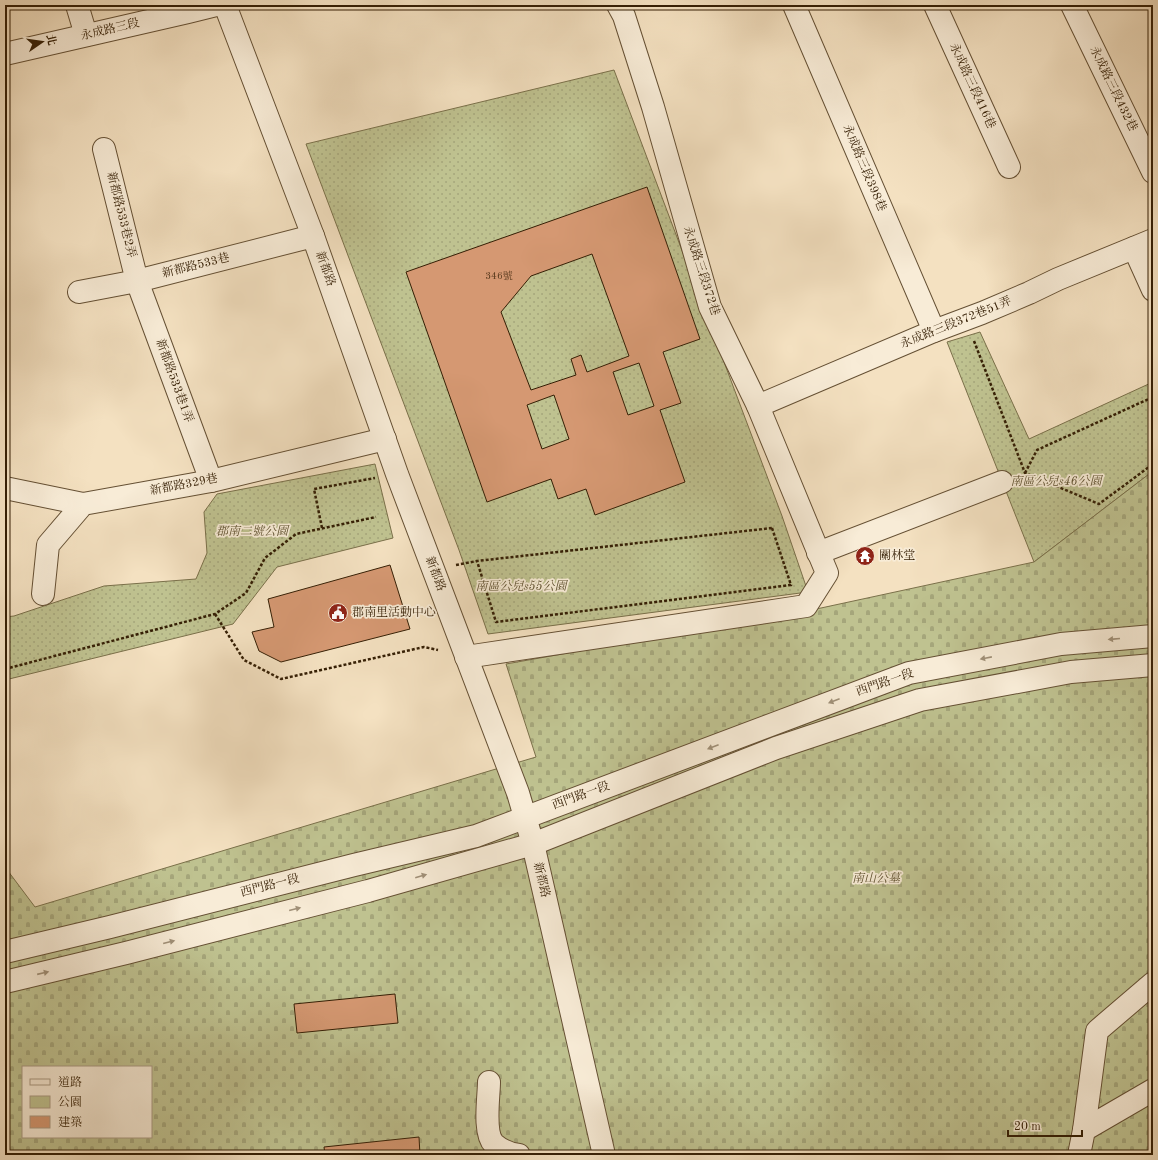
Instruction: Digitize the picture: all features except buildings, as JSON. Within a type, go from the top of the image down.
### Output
[{"type":"street","points":[[77,5],[86,35]]},
{"type":"street","name":"永成路三段","points":[[5,54],[216,5]]},
{"type":"street","name":"新都路","points":[[225,5],[313,236],[397,474],[518,793],[533,844],[604,1155]]},
{"type":"street","name":"永成路三段372巷","points":[[466,657],[806,606],[827,573],[758,406],[710,307],[653,107],[624,16],[618,5]]},
{"type":"street","name":"永成路三段398巷","points":[[794,5],[934,331]]},
{"type":"street","name":"永成路三段416巷","points":[[935,5],[1009,167]]},
{"type":"street","name":"永成路三段432巷","points":[[1072,5],[1153,172]]},
{"type":"street","name":"新都路533巷2弄","points":[[104,149],[137,281]]},
{"type":"street","name":"新都路533巷","points":[[79,292],[137,281],[313,236]]},
{"type":"street","points":[[1144,244],[1153,290]]},
{"type":"street","name":"永成路三段372巷51弄","points":[[758,406],[1144,244]]},
{"type":"street","name":"新都路533巷1弄","points":[[137,281],[211,481]]},
{"type":"street","name":"新都路329巷","points":[[83,504],[211,481],[385,439]]},
{"type":"street","points":[[818,553],[1002,482]]},
{"type":"street","points":[[5,488],[83,504],[48,545],[43,594]]},
{"type":"street","name":"西門路一段","points":[[5,952],[476,836],[909,673],[1060,644],[1153,636]]},
{"type":"street","points":[[5,982],[126,953],[360,893],[533,844],[776,748],[920,700],[1071,672],[1153,665]]},
{"type":"street","points":[[1079,1155],[1084,1130],[1097,1031],[1153,983]]},
{"type":"street","points":[[490,1082],[487,1128],[493,1143],[508,1153],[519,1155]]},
{"type":"street","points":[[1084,1130],[1153,1090]]},
{"type":"path","points":[[966,320],[1025,473],[1100,504],[1153,464]]},
{"type":"path","points":[[1002,482],[1025,473],[1037,450],[1153,397]]},
{"type":"path","points":[[322,528],[314,489],[397,474]]},
{"type":"path","points":[[5,669],[215,614],[246,593],[265,558],[296,534],[376,517]]},
{"type":"path","points":[[772,528],[791,585],[496,622],[477,561],[772,528]]},
{"type":"path","points":[[215,614],[244,660],[281,679],[424,647],[466,657]]},
{"type":"green space","name":"南區公兒s55公園","points":[[614,70],[782,516],[808,592],[488,634],[459,550],[306,144]]},
{"type":"green space","name":"南區公兒s46公園","points":[[980,332],[1029,439],[1153,382],[1153,471],[1034,562],[947,342]]},
{"type":"green space","name":"郡南二號公園","points":[[375,464],[393,538],[277,567],[233,624],[5,680],[5,617],[14,616],[104,586],[196,579],[207,553],[204,512],[217,494]]},
{"type":"green space","name":"南山公墓","points":[[1153,471],[1153,1155],[5,1155],[5,867],[35,907],[536,757],[506,664],[821,608],[1034,562]]},
{"type":"place","name":"關林堂","points":[[865,556]]},
{"type":"place","name":"郡南里活動中心","points":[[338,613]]}]
